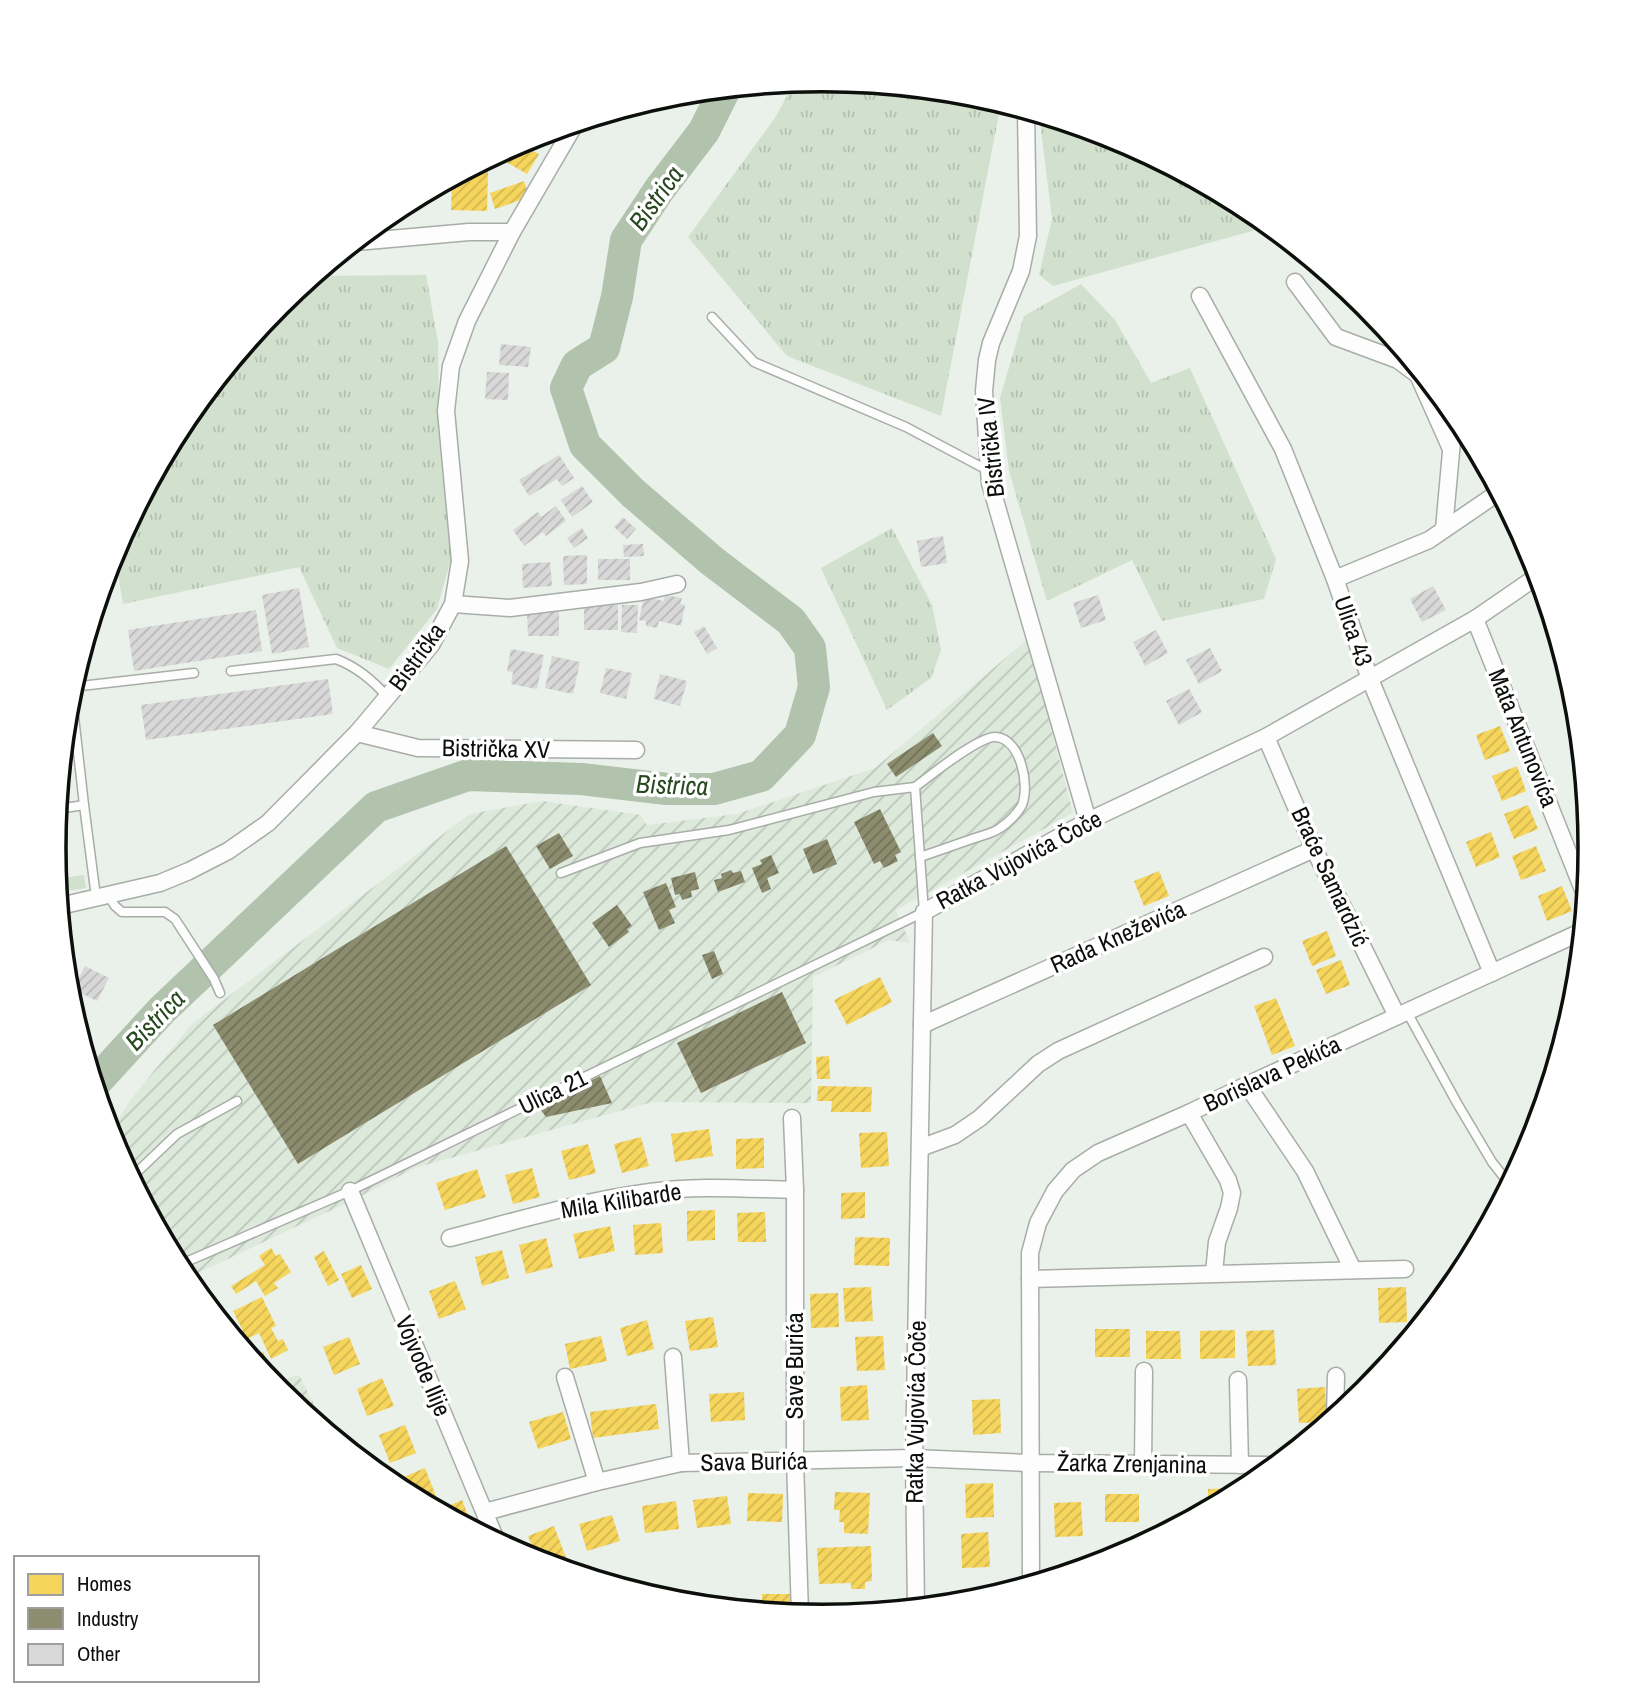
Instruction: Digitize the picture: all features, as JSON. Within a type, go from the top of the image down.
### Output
[{"type":"street","name":"Bistrička IV","points":[[1026,120],[1028,236],[1021,271],[986,360],[984,391],[990,483],[1088,821]]},
{"type":"street","name":"Bistrička","points":[[69,904],[160,883],[190,871],[228,851],[268,823],[356,733],[431,645],[453,604],[460,561],[446,411],[451,366],[467,321],[500,254],[568,136]]},
{"type":"street","points":[[372,241],[469,232],[512,232]]},
{"type":"street","points":[[469,232],[500,254]]},
{"type":"street","points":[[1295,282],[1336,337],[1399,360]]},
{"type":"street","name":"Ulica 43","points":[[1200,296],[1283,449],[1335,579],[1370,679],[1492,973]]},
{"type":"street","points":[[1427,394],[1451,449]]},
{"type":"street","points":[[1444,529],[1452,430]]},
{"type":"street","points":[[1335,579],[1429,540],[1492,497]]},
{"type":"street","name":"Ratka Vujovića Čoče","points":[[916,1598],[914,1458],[924,912],[1088,821],[1266,737],[1475,619],[1529,582]]},
{"type":"street","points":[[453,604],[510,608],[641,592],[677,584]]},
{"type":"street","name":"Mata Antunovića","points":[[1475,619],[1577,876]]},
{"type":"street","name":"Bistrička XV","points":[[356,733],[418,748],[636,750]]},
{"type":"street","name":"Braće Samardzić","points":[[1266,737],[1314,849],[1402,1014]]},
{"type":"street","name":"Rada Kneževića","points":[[922,1025],[1314,849]]},
{"type":"street","name":"Borislava Pekića","points":[[1031,1574],[1030,1253],[1038,1223],[1055,1191],[1073,1170],[1098,1153],[1573,936]]},
{"type":"street","points":[[920,1148],[955,1135],[980,1118],[1038,1064],[1058,1051],[1264,957]]},
{"type":"street","points":[[1247,1085],[1305,1171],[1353,1270]]},
{"type":"street","points":[[1189,1113],[1228,1180],[1231,1193],[1217,1242],[1214,1273]]},
{"type":"street","name":"Save Burića","points":[[792,1118],[795,1190],[795,1460],[800,1603]]},
{"type":"street","name":"Mila Kilibarde","points":[[450,1238],[576,1205],[651,1191],[795,1190]]},
{"type":"street","name":"Vojvode Ilije","points":[[350,1191],[491,1527]]},
{"type":"street","points":[[1030,1279],[1405,1269]]},
{"type":"street","points":[[673,1357],[681,1464]]},
{"type":"street","points":[[1143,1464],[1144,1371]]},
{"type":"street","points":[[1335,1403],[1336,1376]]},
{"type":"street","points":[[565,1377],[597,1482]]},
{"type":"street","points":[[1238,1380],[1240,1465]]},
{"type":"street","name":"Sava Burića","points":[[485,1512],[597,1482],[681,1464],[914,1458],[1030,1463]]},
{"type":"street","name":"Žarka Zrenjanina","points":[[1030,1463],[1260,1465]]},
{"type":"lane","points":[[712,317],[754,362],[906,427],[989,471]]},
{"type":"lane","points":[[231,671],[336,659],[352,665],[388,698]]},
{"type":"lane","points":[[84,687],[194,673]]},
{"type":"lane","points":[[76,730],[84,805],[102,896],[122,912],[165,912],[171,915],[214,979],[219,993]]},
{"type":"lane","points":[[561,873],[639,843],[729,830],[874,792],[915,787],[983,739],[997,737],[1009,743],[1019,758],[1025,776],[1022,805],[1015,815],[999,830],[920,857]]},
{"type":"lane","points":[[915,787],[924,912]]},
{"type":"lane","points":[[68,808],[84,805]]},
{"type":"lane","name":"Ulica 21","points":[[189,1260],[350,1191],[924,912]]},
{"type":"lane","points":[[1402,1014],[1503,1177]]},
{"type":"lane","points":[[139,1170],[177,1134],[237,1101]]},
{"type":"shaded area","points":[[1028,639],[1073,813],[896,910],[910,943],[889,940],[813,977],[811,1103],[652,1102],[415,1168],[198,1273],[144,1182],[118,1120],[132,1098],[192,1024],[470,814],[542,801],[641,815],[647,825],[737,814],[875,768]]},
{"type":"shaded area","points":[[299,1375],[316,1409],[288,1383],[285,1379]]},
{"type":"green space","points":[[822,92],[921,98],[999,114],[941,416],[787,356],[688,237],[775,118],[788,93]]},
{"type":"green space","points":[[1040,125],[1066,132],[1157,170],[1200,193],[1257,229],[1053,286],[1039,275],[1052,219]]},
{"type":"green space","points":[[426,275],[438,342],[439,438],[451,559],[437,609],[389,669],[337,648],[299,567],[123,604],[118,575],[144,514],[194,428],[254,350],[288,313],[329,276]]},
{"type":"green space","points":[[1081,284],[1115,320],[1151,383],[1190,368],[1276,559],[1264,599],[1162,621],[1132,560],[1047,601],[1009,471],[1000,398],[1024,316]]},
{"type":"green space","points":[[892,528],[932,605],[941,650],[931,678],[887,710],[821,568]]},
{"type":"green space","points":[[84,875],[86,888],[68,891],[67,877]]},
{"type":"building: Homes","points":[[534,150],[539,154],[527,174],[506,162]]},
{"type":"building: Homes","points":[[488,171],[487,211],[451,210],[452,189]]},
{"type":"building: Homes","points":[[524,181],[529,197],[495,209],[490,193]]},
{"type":"building: Homes","points":[[1500,726],[1510,751],[1485,760],[1476,735]]},
{"type":"building: Homes","points":[[1517,766],[1526,791],[1502,801],[1492,776]]},
{"type":"building: Homes","points":[[1528,805],[1538,829],[1514,839],[1504,814]]},
{"type":"building: Homes","points":[[1491,832],[1500,857],[1476,867],[1466,842]]},
{"type":"building: Homes","points":[[1536,846],[1546,871],[1521,880],[1512,856]]},
{"type":"building: Homes","points":[[1159,871],[1169,896],[1144,906],[1134,881]]},
{"type":"building: Homes","points":[[1562,886],[1572,911],[1547,921],[1538,896]]},
{"type":"building: Homes","points":[[1327,931],[1336,956],[1312,966],[1302,941]]},
{"type":"building: Homes","points":[[1341,960],[1350,985],[1326,994],[1316,970]]},
{"type":"building: Homes","points":[[880,977],[892,1002],[847,1025],[834,1000]]},
{"type":"building: Homes","points":[[1276,998],[1295,1046],[1272,1055],[1254,1006]]},
{"type":"building: Homes","points":[[829,1056],[830,1079],[817,1079],[816,1057]]},
{"type":"building: Homes","points":[[818,1086],[872,1087],[871,1112],[831,1112],[832,1101],[817,1101]]},
{"type":"building: Homes","points":[[709,1129],[713,1156],[675,1162],[671,1134]]},
{"type":"building: Homes","points":[[887,1132],[889,1166],[861,1168],[859,1133]]},
{"type":"building: Homes","points":[[641,1137],[649,1166],[622,1173],[614,1144]]},
{"type":"building: Homes","points":[[764,1138],[764,1168],[736,1169],[736,1139]]},
{"type":"building: Homes","points":[[588,1144],[596,1173],[569,1180],[561,1151]]},
{"type":"building: Homes","points":[[532,1168],[540,1197],[513,1204],[505,1175]]},
{"type":"building: Homes","points":[[477,1169],[486,1197],[445,1210],[436,1183]]},
{"type":"building: Homes","points":[[865,1192],[865,1218],[841,1219],[841,1193]]},
{"type":"building: Homes","points":[[715,1210],[715,1240],[687,1241],[687,1211]]},
{"type":"building: Homes","points":[[765,1212],[766,1242],[738,1242],[737,1213]]},
{"type":"building: Homes","points":[[661,1223],[663,1253],[635,1255],[633,1225]]},
{"type":"building: Homes","points":[[610,1226],[615,1251],[579,1259],[573,1234]]},
{"type":"building: Homes","points":[[855,1237],[890,1238],[889,1266],[854,1265]]},
{"type":"building: Homes","points":[[546,1238],[553,1267],[526,1274],[519,1245]]},
{"type":"building: Homes","points":[[271,1248],[276,1256],[280,1254],[291,1272],[274,1283],[278,1288],[265,1296],[256,1281],[236,1294],[231,1286],[265,1265],[259,1256]]},
{"type":"building: Homes","points":[[502,1250],[509,1278],[482,1286],[475,1257]]},
{"type":"building: Homes","points":[[324,1251],[339,1280],[328,1286],[314,1257]]},
{"type":"building: Homes","points":[[361,1265],[372,1289],[352,1298],[341,1274]]},
{"type":"building: Homes","points":[[455,1281],[466,1309],[439,1319],[429,1291]]},
{"type":"building: Homes","points":[[871,1287],[873,1321],[845,1322],[843,1288]]},
{"type":"building: Homes","points":[[1406,1287],[1407,1322],[1379,1323],[1378,1288]]},
{"type":"building: Homes","points":[[838,1293],[839,1327],[811,1328],[810,1294]]},
{"type":"building: Homes","points":[[262,1297],[276,1326],[271,1328],[278,1341],[283,1339],[288,1350],[271,1359],[259,1333],[248,1339],[233,1311]]},
{"type":"building: Homes","points":[[713,1317],[718,1347],[690,1351],[685,1321]]},
{"type":"building: Homes","points":[[647,1320],[654,1349],[627,1356],[620,1328]]},
{"type":"building: Homes","points":[[1095,1329],[1130,1329],[1130,1357],[1095,1357]]},
{"type":"building: Homes","points":[[1235,1330],[1235,1358],[1200,1359],[1200,1331]]},
{"type":"building: Homes","points":[[1274,1330],[1276,1365],[1248,1366],[1246,1331]]},
{"type":"building: Homes","points":[[1146,1331],[1180,1331],[1181,1359],[1146,1359]]},
{"type":"building: Homes","points":[[601,1336],[607,1361],[570,1369],[565,1344]]},
{"type":"building: Homes","points":[[883,1336],[885,1370],[857,1371],[855,1337]]},
{"type":"building: Homes","points":[[349,1337],[360,1364],[334,1375],[323,1347]]},
{"type":"building: Homes","points":[[382,1378],[394,1406],[367,1416],[357,1389]]},
{"type":"building: Homes","points":[[867,1385],[869,1420],[841,1421],[840,1387]]},
{"type":"building: Homes","points":[[1325,1387],[1326,1411],[1313,1422],[1299,1423],[1297,1389]]},
{"type":"building: Homes","points":[[744,1392],[745,1420],[711,1422],[709,1394]]},
{"type":"building: Homes","points":[[1000,1399],[1001,1433],[973,1435],[972,1400]]},
{"type":"building: Homes","points":[[656,1404],[659,1429],[593,1438],[590,1412]]},
{"type":"building: Homes","points":[[563,1412],[571,1439],[538,1449],[529,1422]]},
{"type":"building: Homes","points":[[405,1425],[416,1453],[390,1463],[379,1435]]},
{"type":"building: Homes","points":[[425,1468],[436,1496],[434,1497],[403,1477]]},
{"type":"building: Homes","points":[[993,1483],[994,1517],[966,1518],[965,1484]]},
{"type":"building: Homes","points":[[1208,1489],[1224,1489],[1208,1498]]},
{"type":"building: Homes","points":[[835,1492],[870,1493],[868,1534],[844,1533],[844,1522],[839,1522],[840,1510],[834,1510]]},
{"type":"building: Homes","points":[[748,1493],[783,1494],[782,1522],[747,1521]]},
{"type":"building: Homes","points":[[1105,1494],[1139,1494],[1139,1522],[1105,1522]]},
{"type":"building: Homes","points":[[727,1496],[731,1524],[697,1528],[693,1500]]},
{"type":"building: Homes","points":[[462,1500],[468,1516],[449,1506]]},
{"type":"building: Homes","points":[[676,1501],[679,1529],[645,1533],[642,1506]]},
{"type":"building: Homes","points":[[1081,1502],[1083,1536],[1055,1537],[1054,1503]]},
{"type":"building: Homes","points":[[612,1515],[620,1541],[587,1551],[579,1524]]},
{"type":"building: Homes","points":[[554,1526],[567,1559],[532,1545],[528,1536]]},
{"type":"building: Homes","points":[[988,1532],[990,1567],[962,1568],[961,1534]]},
{"type":"building: Homes","points":[[871,1546],[872,1581],[865,1582],[865,1589],[851,1589],[851,1583],[819,1584],[817,1548]]},
{"type":"building: Homes","points":[[762,1594],[790,1594],[790,1603],[762,1601]]},
{"type":"building: Industry","points":[[933,733],[942,746],[896,777],[887,764]]},
{"type":"building: Industry","points":[[880,809],[901,852],[895,855],[898,861],[884,868],[880,861],[874,864],[854,822]]},
{"type":"building: Industry","points":[[559,833],[573,856],[550,869],[536,846]]},
{"type":"building: Industry","points":[[827,839],[837,864],[813,874],[803,849]]},
{"type":"building: Industry","points":[[506,846],[591,985],[298,1164],[213,1025]]},
{"type":"building: Industry","points":[[771,855],[779,873],[767,878],[771,889],[762,893],[752,868],[762,864],[760,860]]},
{"type":"building: Industry","points":[[731,870],[733,873],[741,871],[745,882],[718,892],[714,880],[722,878],[721,874]]},
{"type":"building: Industry","points":[[695,872],[699,889],[691,891],[692,897],[682,900],[680,894],[675,895],[671,878]]},
{"type":"building: Industry","points":[[666,883],[676,907],[669,910],[675,923],[659,930],[643,892]]},
{"type":"building: Industry","points":[[617,905],[632,926],[627,929],[629,932],[609,947],[592,923]]},
{"type":"building: Industry","points":[[714,951],[723,974],[712,979],[702,955]]},
{"type":"building: Industry","points":[[782,992],[806,1043],[701,1093],[677,1043]]},
{"type":"building: Industry","points":[[600,1076],[612,1103],[546,1117],[537,1105]]},
{"type":"building: Other","points":[[501,344],[531,347],[528,367],[499,365]]},
{"type":"building: Other","points":[[487,372],[509,373],[508,400],[485,399]]},
{"type":"building: Other","points":[[559,455],[574,478],[562,486],[557,479],[529,496],[519,480]]},
{"type":"building: Other","points":[[582,486],[593,502],[572,517],[561,500]]},
{"type":"building: Other","points":[[556,506],[566,521],[546,536],[543,532],[524,546],[513,530],[538,512],[541,517]]},
{"type":"building: Other","points":[[623,517],[636,529],[627,539],[614,527]]},
{"type":"building: Other","points":[[582,528],[588,538],[574,548],[567,538]]},
{"type":"building: Other","points":[[943,536],[947,563],[921,567],[917,541]]},
{"type":"building: Other","points":[[643,544],[644,556],[624,557],[623,545]]},
{"type":"building: Other","points":[[587,555],[587,584],[564,585],[563,556]]},
{"type":"building: Other","points":[[598,559],[630,559],[630,580],[598,580]]},
{"type":"building: Other","points":[[550,562],[552,586],[523,588],[522,564]]},
{"type":"building: Other","points":[[1433,586],[1446,610],[1422,622],[1410,599]]},
{"type":"building: Other","points":[[299,588],[309,647],[272,654],[262,595]]},
{"type":"building: Other","points":[[665,595],[682,598],[680,604],[685,605],[681,626],[659,621],[657,628],[646,626],[646,621],[639,620],[644,597],[664,601]]},
{"type":"building: Other","points":[[1098,595],[1106,620],[1081,628],[1073,603]]},
{"type":"building: Other","points":[[618,605],[618,630],[584,630],[584,606]]},
{"type":"building: Other","points":[[622,605],[638,605],[637,633],[621,632]]},
{"type":"building: Other","points":[[256,610],[262,651],[134,671],[128,630]]},
{"type":"building: Other","points":[[527,611],[559,611],[559,636],[528,636]]},
{"type":"building: Other","points":[[704,626],[717,648],[707,654],[694,632]]},
{"type":"building: Other","points":[[1156,630],[1168,653],[1145,666],[1133,642]]},
{"type":"building: Other","points":[[1210,648],[1222,671],[1199,684],[1186,660]]},
{"type":"building: Other","points":[[511,649],[544,655],[537,689],[511,684],[513,672],[507,671]]},
{"type":"building: Other","points":[[552,656],[580,662],[573,694],[545,688]]},
{"type":"building: Other","points":[[606,668],[632,673],[626,699],[600,693]]},
{"type":"building: Other","points":[[660,674],[687,681],[680,706],[654,699]]},
{"type":"building: Other","points":[[328,679],[333,714],[146,740],[141,705]]},
{"type":"building: Other","points":[[1189,689],[1202,712],[1179,725],[1166,701]]},
{"type":"building: Other","points":[[85,966],[109,978],[97,1001],[81,993],[78,979]]},
{"type":"waterway","name":"Bistrica","points":[[102,1075],[162,1010],[376,807],[468,775],[581,779],[667,789],[714,789],[761,776],[800,735],[814,687],[810,648],[791,621],[712,561],[633,493],[585,445],[566,388],[577,365],[604,348],[617,297],[626,240],[659,190],[704,131],[720,99]]}]
